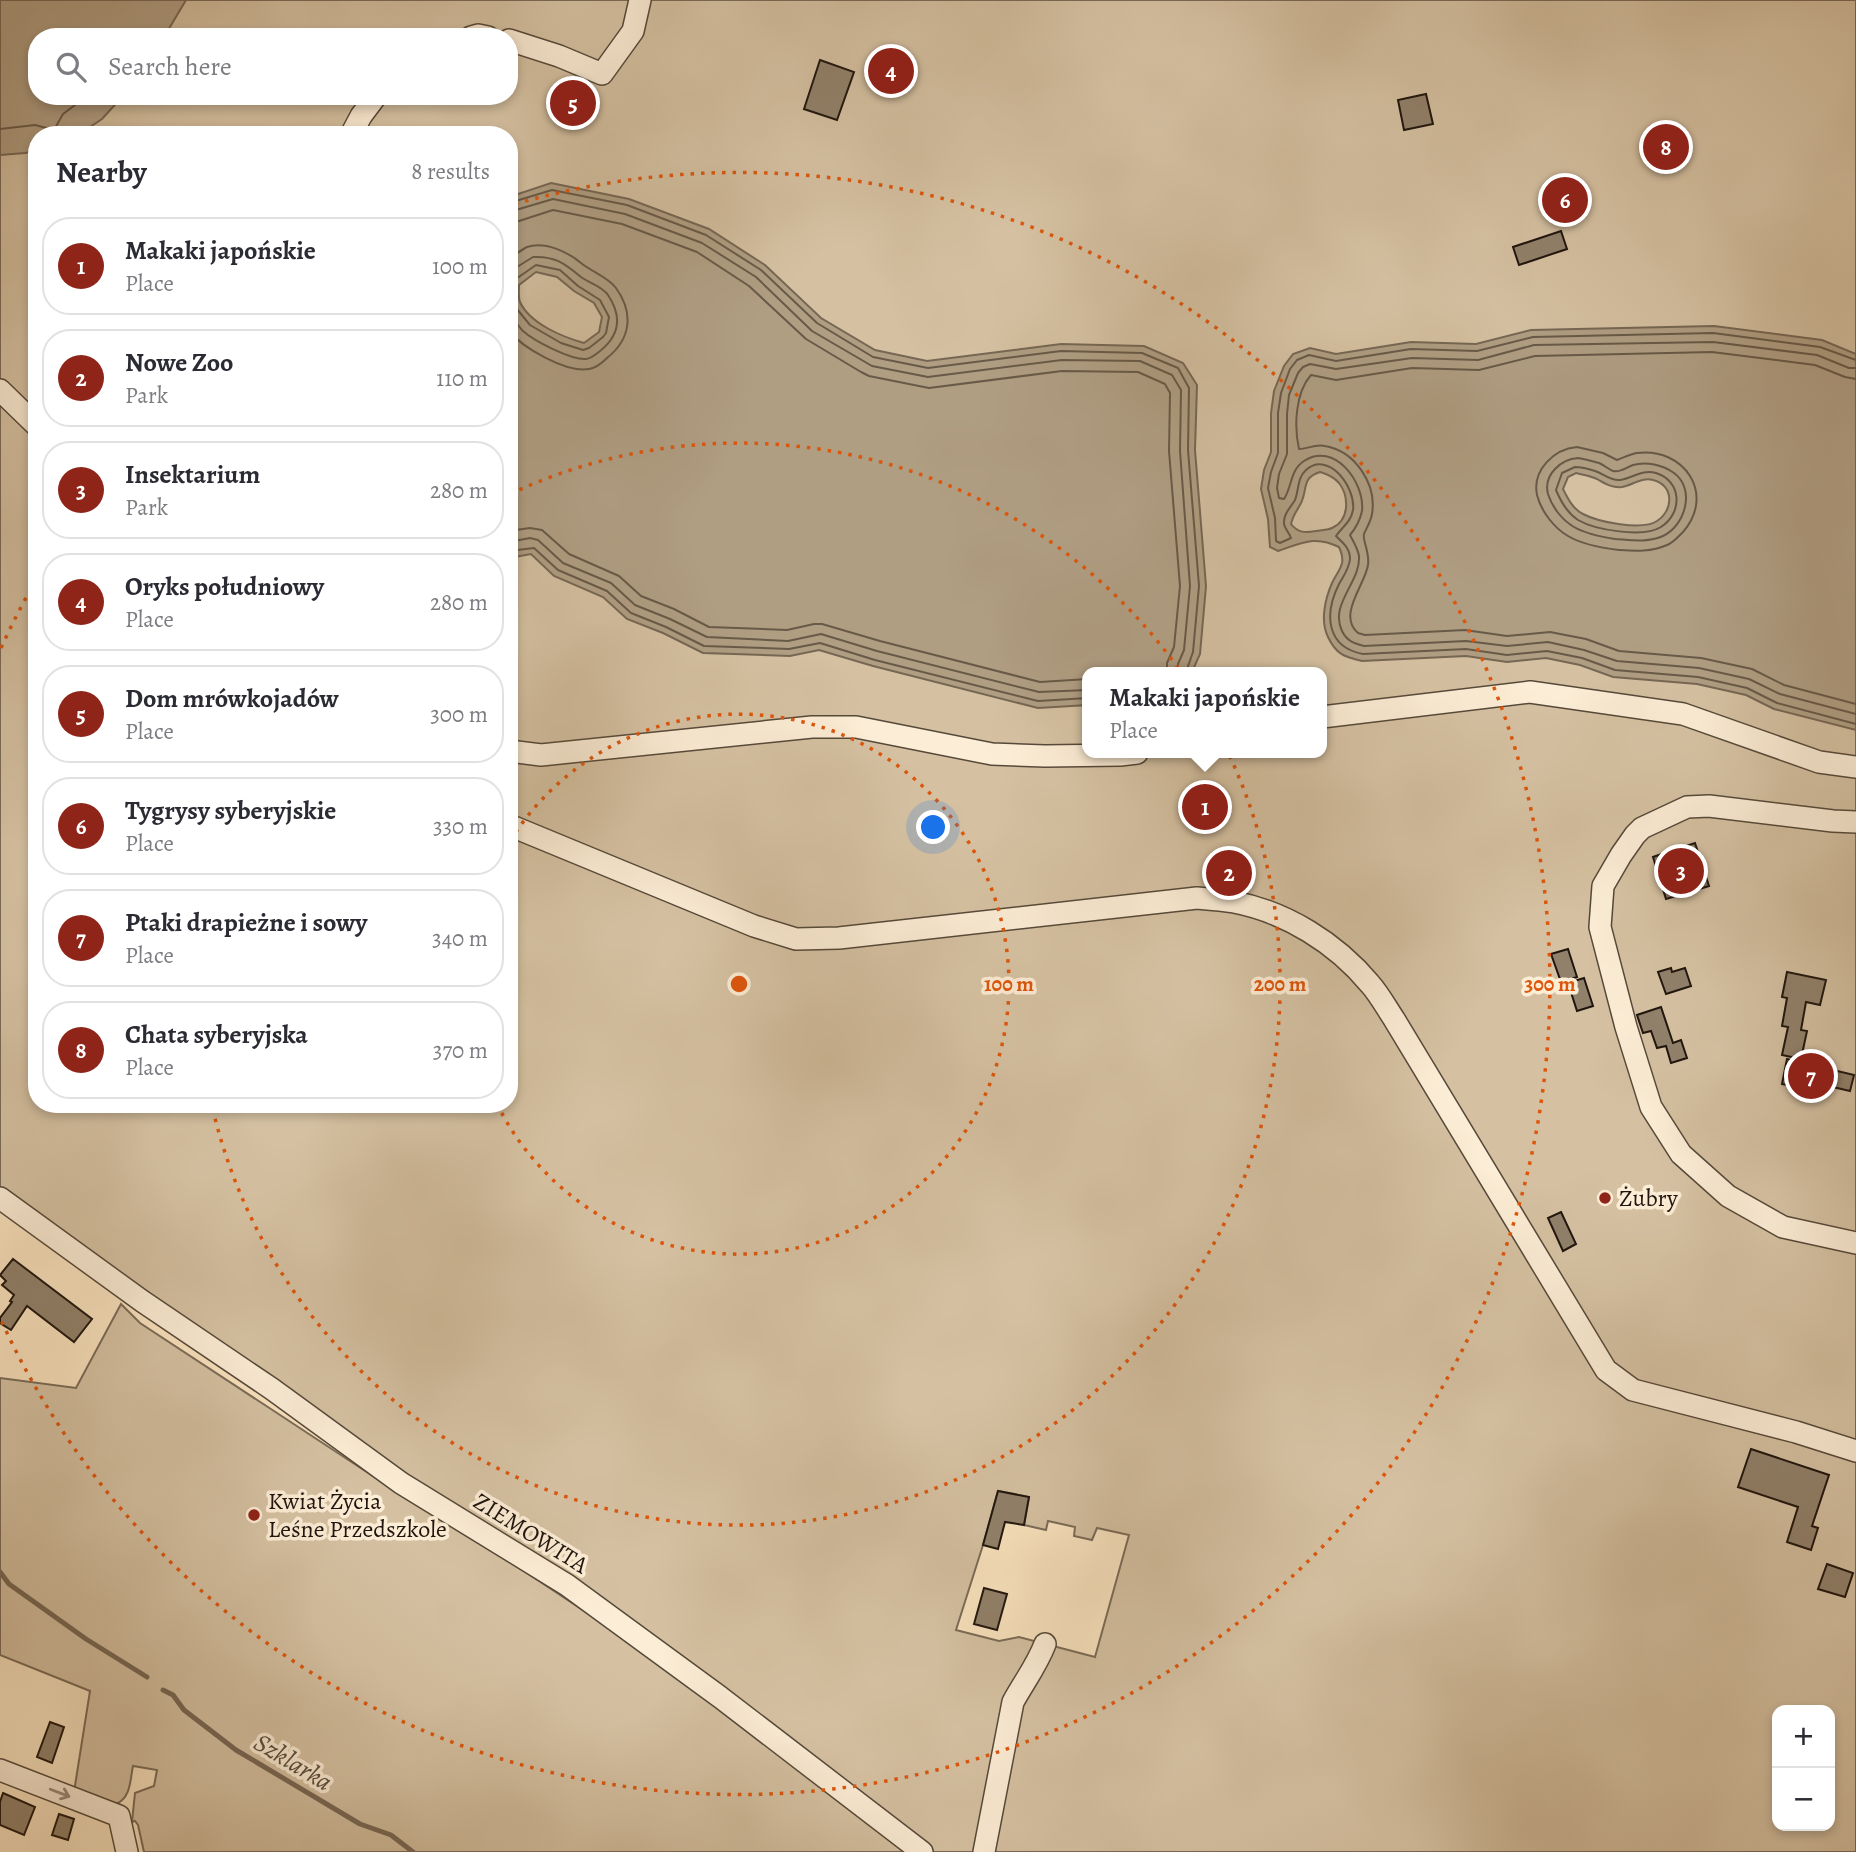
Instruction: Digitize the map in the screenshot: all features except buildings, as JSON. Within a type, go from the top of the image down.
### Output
[{"type":"street","points":[[518,43],[603,74],[633,31],[640,0]]},
{"type":"street","points":[[356,126],[369,105]]},
{"type":"street","points":[[0,390],[28,417]]},
{"type":"street","points":[[1327,716],[1530,692],[1683,714],[1819,762],[1856,767]]},
{"type":"street","points":[[518,752],[541,755],[812,727],[856,727],[992,754],[1082,756]]},
{"type":"street","points":[[1856,822],[1709,806],[1687,807],[1642,828],[1635,835],[1603,886],[1600,927],[1626,1027],[1651,1107],[1681,1154],[1728,1196],[1783,1227],[1856,1243]]},
{"type":"street","points":[[518,829],[754,926],[796,939],[839,938],[1197,898],[1235,902],[1270,913],[1306,929],[1338,952],[1370,984],[1394,1019],[1606,1370],[1633,1390],[1796,1432],[1856,1451]]},
{"type":"street","name":"ZIEMOWITA","points":[[0,1198],[401,1483],[567,1585],[720,1697],[922,1852]]},
{"type":"street","points":[[984,1852],[1013,1702],[1038,1663],[1045,1644]]},
{"type":"street","points":[[0,1770],[119,1816],[127,1852]]},
{"type":"shaded area","points":[[0,0],[1856,0],[1856,1852],[934,1852],[769,1725],[404,1477],[0,1191]],"holes":[[[998,1491],[1029,1497],[1024,1525],[1046,1530],[1048,1521],[1075,1527],[1074,1536],[1092,1540],[1097,1528],[1129,1535],[1095,1657],[1019,1637],[999,1641],[956,1630]]]},
{"type":"shaded area","points":[[121,1304],[140,1323],[673,1670],[910,1852],[144,1852],[138,1825],[135,1821],[132,1822],[135,1793],[154,1786],[157,1770],[133,1766],[125,1798],[116,1804],[74,1792],[90,1691],[0,1655],[0,1378],[76,1388]]},
{"type":"water","points":[[0,0],[186,0],[169,28],[28,28],[28,105],[115,105],[92,126],[28,126],[28,152],[0,155]]},
{"type":"water","points":[[551,183],[629,199],[709,229],[765,265],[821,318],[875,350],[927,361],[1061,344],[1144,346],[1183,363],[1197,385],[1195,450],[1206,586],[1200,654],[1194,667],[1082,667],[1082,705],[1038,708],[819,650],[790,656],[703,653],[627,619],[603,597],[554,576],[531,554],[518,556],[518,194]],"holes":[[[536,272],[557,277],[594,303],[602,317],[599,332],[584,343],[557,333],[531,317],[520,302],[519,285]]]},
{"type":"water","points":[[1714,326],[1822,340],[1856,354],[1856,730],[1774,709],[1746,695],[1697,684],[1613,677],[1580,665],[1546,658],[1507,662],[1466,656],[1362,661],[1345,656],[1334,647],[1326,631],[1324,617],[1329,589],[1342,562],[1339,547],[1315,541],[1278,551],[1270,547],[1268,519],[1261,489],[1271,452],[1274,391],[1284,366],[1293,354],[1310,348],[1336,354],[1411,342],[1476,344],[1531,330]],"holes":[[[1320,472],[1335,479],[1342,488],[1346,501],[1345,514],[1338,524],[1330,529],[1299,531],[1291,524],[1292,521],[1303,498],[1307,481]],[[1576,473],[1615,487],[1653,480],[1665,487],[1669,505],[1663,516],[1650,524],[1620,524],[1590,517],[1574,507],[1563,489],[1568,477]]]},
{"type":"waterway","name":"Szklarka","points":[[0,1572],[9,1584],[86,1639],[147,1677]]},
{"type":"waterway","name":"Szklarka","points":[[163,1690],[173,1695],[184,1710],[236,1750],[360,1824],[391,1835],[413,1852]]},
{"type":"place","name":"Oryks południowy","points":[[891,71]]},
{"type":"place","name":"Dom mrówkojadów","points":[[573,103]]},
{"type":"place","name":"Chata syberyjska","points":[[1666,147]]},
{"type":"place","name":"Tygrysy syberyjskie","points":[[1565,200]]},
{"type":"place","name":"Makaki japońskie","points":[[1205,807]]},
{"type":"place","name":"Insektarium","points":[[1681,871]]},
{"type":"place","name":"Nowe Zoo","points":[[1229,873]]},
{"type":"place","name":"Ptaki drapieżne i sowy","points":[[1811,1076]]},
{"type":"place","name":"Żubry","points":[[1605,1198]]},
{"type":"place","name":"Kwiat Życia Leśne Przedszkole","points":[[254,1515]]}]
